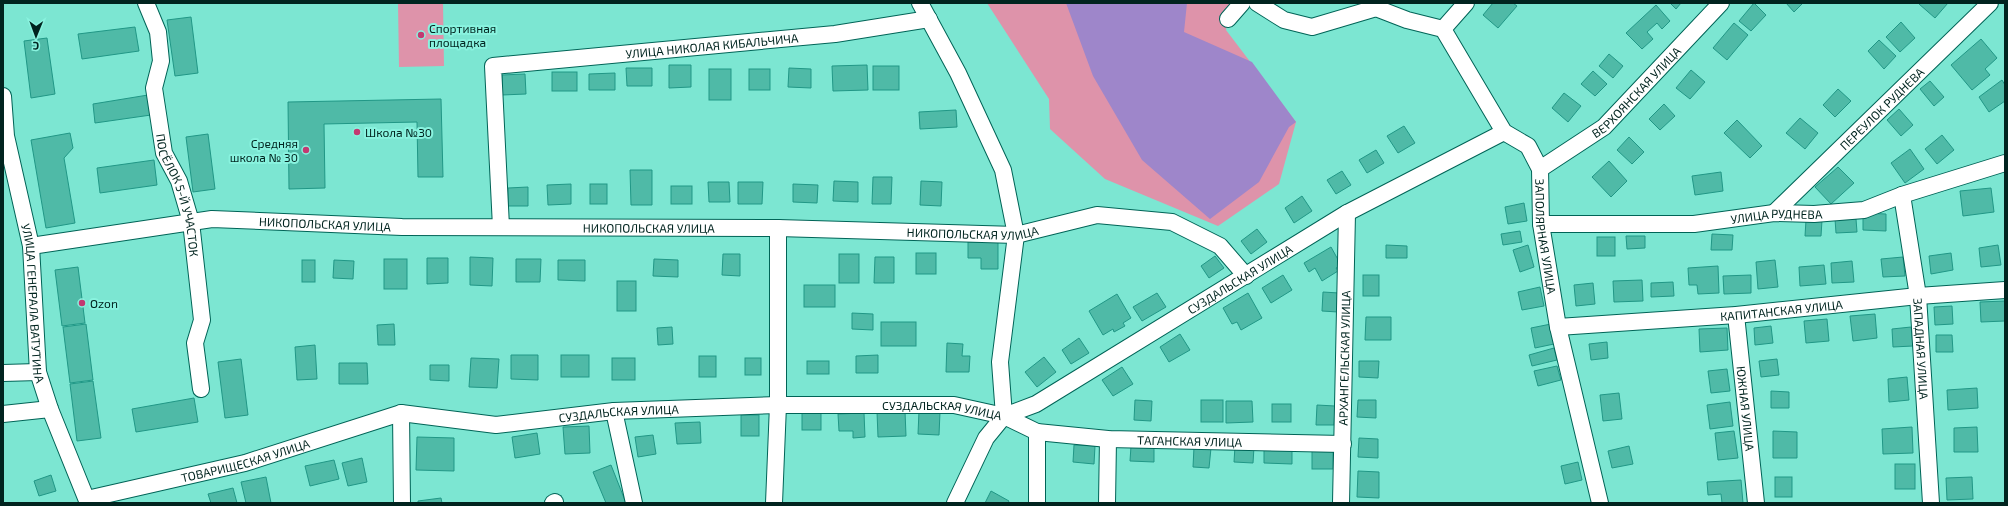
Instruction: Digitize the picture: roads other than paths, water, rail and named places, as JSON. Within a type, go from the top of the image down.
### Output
[{"type":"street","name":"ПОСЁЛОК 5-Й УЧАСТОК","points":[[146,3],[158,32],[161,61],[154,88],[164,153],[179,181],[191,222],[202,320],[195,343],[201,389]]},
{"type":"street","points":[[920,3],[958,73],[1003,170],[1016,235],[1000,362],[1004,416],[986,438],[955,503]]},
{"type":"street","points":[[1228,19],[1242,3]]},
{"type":"street","points":[[1256,3],[1284,20],[1312,27],[1376,8],[1407,20],[1443,29],[1466,3]]},
{"type":"street","name":"ВЕРХОЯНСКАЯ УЛИЦА","points":[[1540,169],[1604,127],[1721,3]]},
{"type":"street","name":"ПЕРЕУЛОК РУДНЕВА","points":[[1774,213],[1990,3]]},
{"type":"street","name":"УЛИЦА НИКОЛАЯ КИБАЛЬЧИЧА","points":[[501,227],[493,66],[835,34],[929,19]]},
{"type":"street","name":"ЗАПОЛЯРНАЯ УЛИЦА","points":[[1443,29],[1504,132],[1528,146],[1540,169],[1541,224],[1558,327],[1600,503]]},
{"type":"street","name":"УЛИЦА ГЕНЕРАЛА ВАТУТИНА","points":[[3,96],[5,137],[31,246],[38,372],[50,409],[88,501]]},
{"type":"street","name":"СУЗДАЛЬСКАЯ УЛИЦА","points":[[401,414],[496,425],[614,411],[778,405],[954,405],[1004,416],[1036,404],[1347,213],[1504,132]]},
{"type":"street","name":"УЛИЦА РУДНЕВА","points":[[1541,224],[1694,224],[1774,213],[1814,214],[1864,210],[1902,195],[2005,163]]},
{"type":"street","name":"ЗАПАДНАЯ УЛИЦА","points":[[1902,195],[1918,296],[1931,503]]},
{"type":"street","name":"АРХАНГЕЛЬСКАЯ УЛИЦА","points":[[1341,503],[1347,213]]},
{"type":"street","name":"НИКОПОЛЬСКАЯ УЛИЦА","points":[[31,246],[212,219],[402,227],[778,228],[1016,235],[1096,215],[1172,222],[1220,246],[1246,276]]},
{"type":"street","points":[[774,503],[778,405],[778,228]]},
{"type":"street","name":"КАПИТАНСКАЯ УЛИЦА","points":[[1558,327],[1736,315],[1918,296],[2005,290]]},
{"type":"street","name":"ЮЖНАЯ УЛИЦА","points":[[1736,315],[1756,503]]},
{"type":"street","points":[[3,373],[38,372]]},
{"type":"street","points":[[3,414],[50,409]]},
{"type":"street","points":[[614,411],[634,503]]},
{"type":"street","points":[[401,414],[402,503]]},
{"type":"street","name":"ТОВАРИЩЕСКАЯ УЛИЦА","points":[[88,501],[245,463],[401,414]]},
{"type":"street","name":"ТАГАНСКАЯ УЛИЦА","points":[[1004,416],[1038,432],[1108,439],[1343,444]]},
{"type":"street","points":[[1037,503],[1038,432]]},
{"type":"street","points":[[1107,503],[1108,439]]},
{"type":"place","name":"Спортивная площадка","points":[[421,35]]},
{"type":"place","name":"Школа №30","points":[[357,132]]},
{"type":"place","name":"Средняя школа № 30","points":[[306,150]]},
{"type":"place","name":"Ozon","points":[[82,303]]}]
